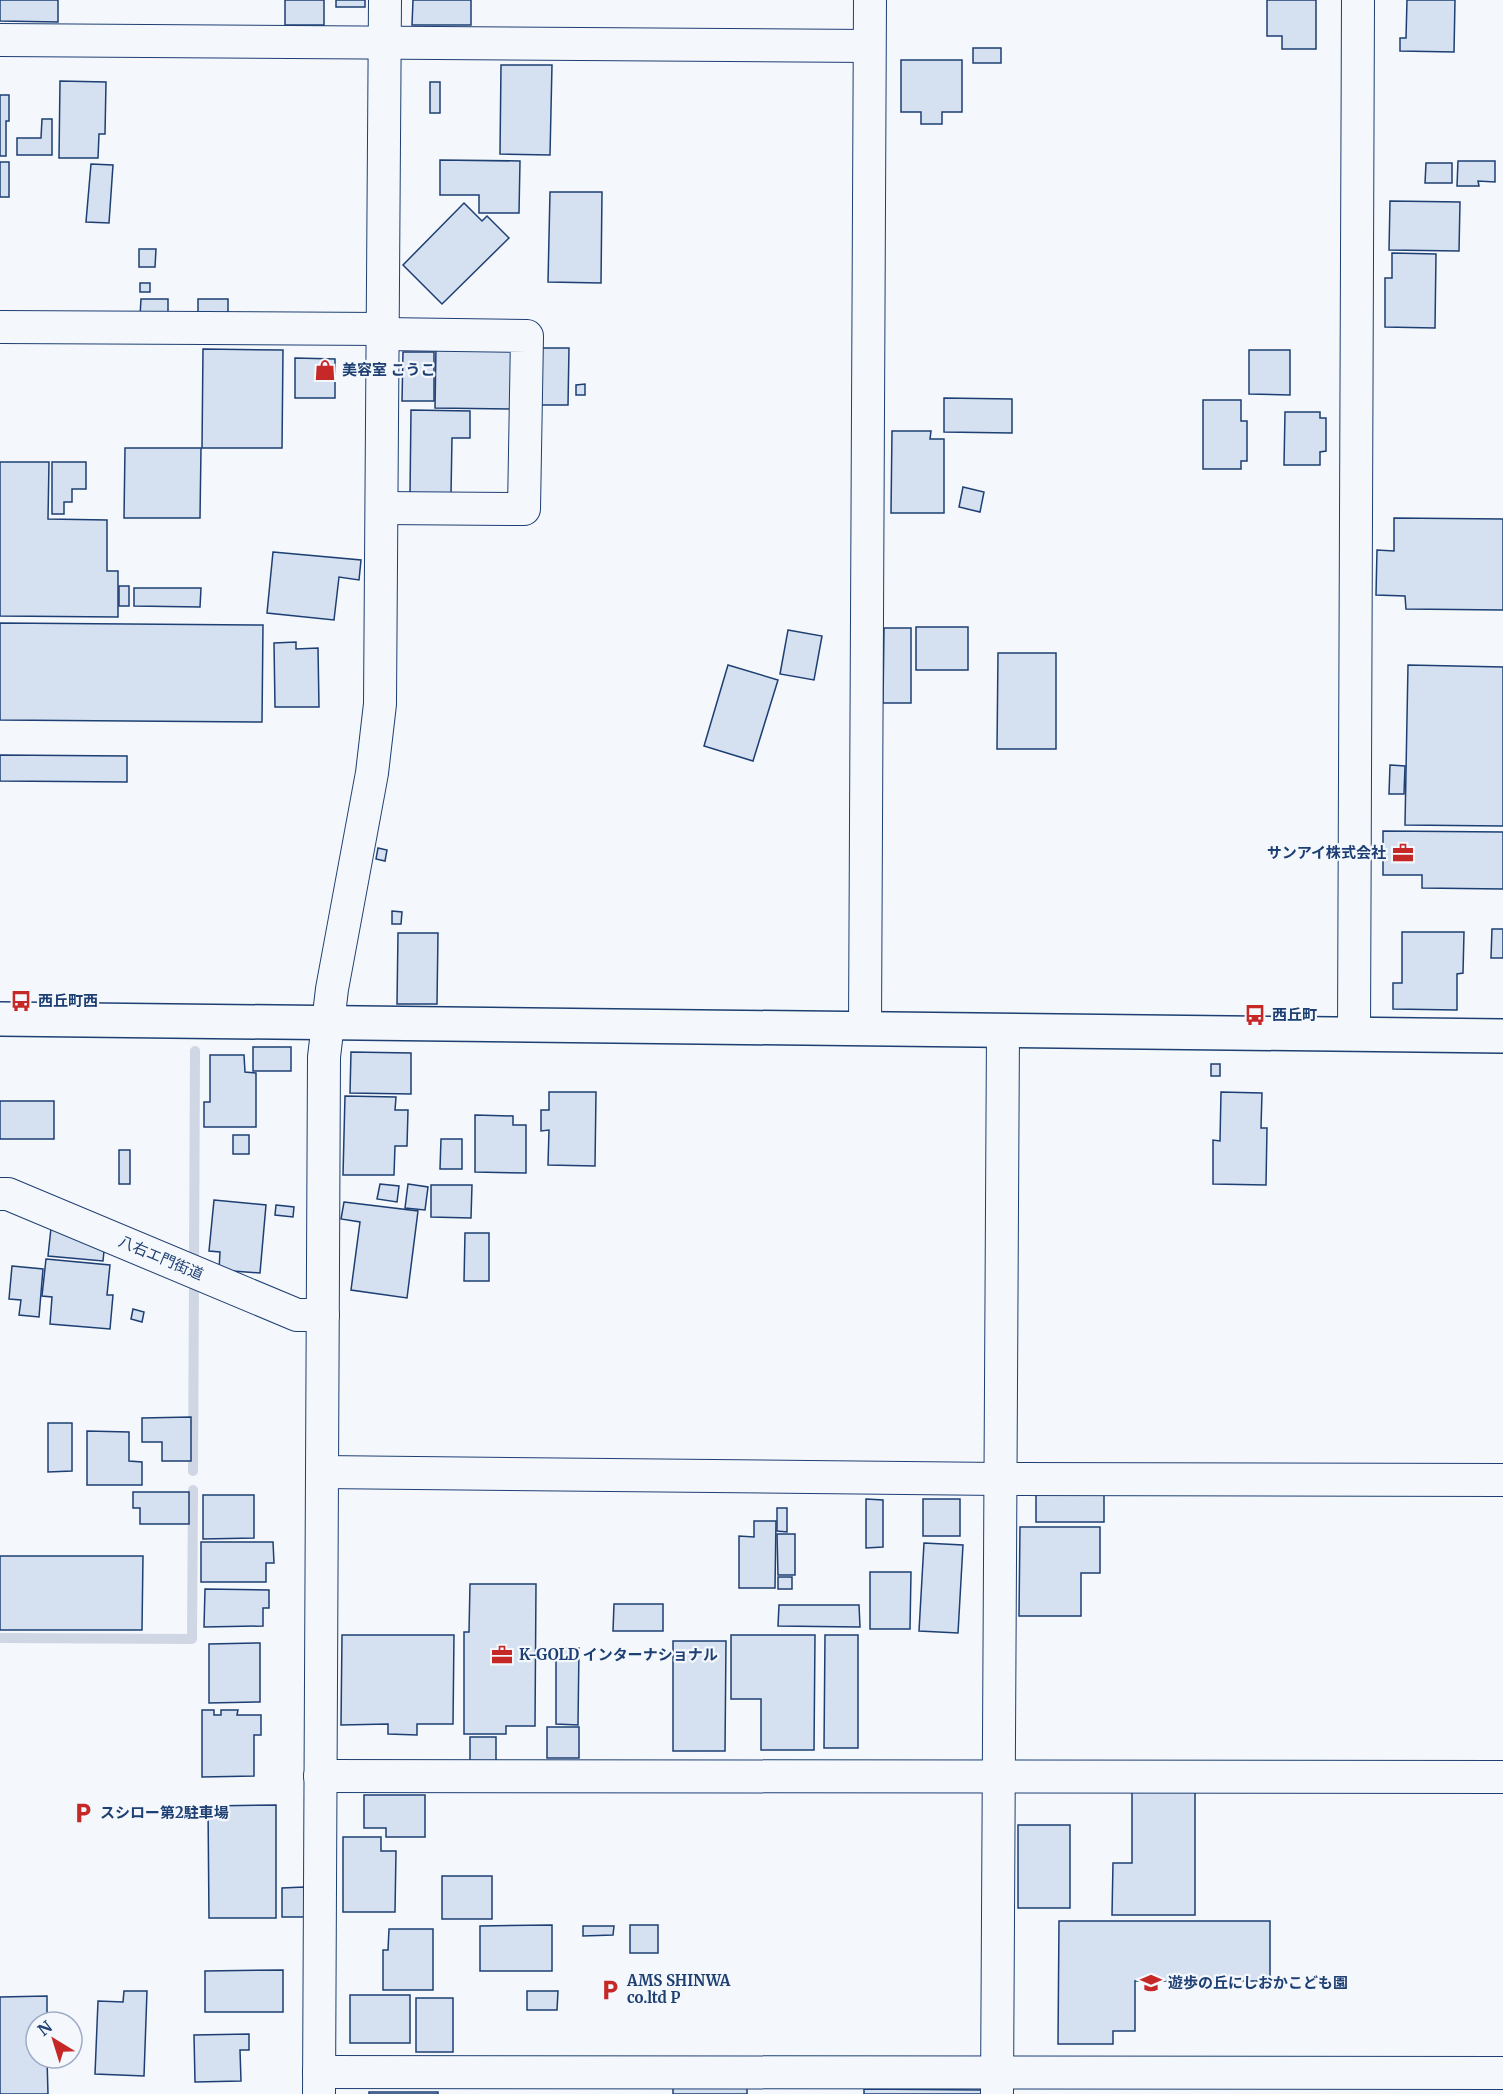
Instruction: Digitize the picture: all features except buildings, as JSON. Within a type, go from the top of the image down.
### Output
[{"type":"street","points":[[385,0],[382,670],[377,739],[332,989],[324,1057],[319,2083],[997,2083],[1503,2073]]},
{"type":"street","points":[[865,1029],[870,0]]},
{"type":"street","points":[[1354,1034],[1358,0]]},
{"type":"street","points":[[0,40],[869,46]]},
{"type":"street","points":[[0,327],[527,336],[524,509],[382,508]]},
{"type":"street","points":[[0,1019],[1503,1036]]},
{"type":"street","points":[[997,2083],[1003,1030]]},
{"type":"street","name":"八右エ門街道","points":[[0,1194],[8,1194],[297,1315],[323,1315]]},
{"type":"street","points":[[322,1472],[1000,1479],[1503,1480]]},
{"type":"street","points":[[320,1776],[1503,1777]]},
{"type":"waterway","points":[[194,1260],[195,1051]]},
{"type":"waterway","points":[[193,1471],[194,1283]]},
{"type":"waterway","points":[[0,1638],[192,1639],[193,1490]]},
{"type":"place","name":"美容室 こうこ","points":[[325,370]]},
{"type":"place","name":"サンアイ株式会社","points":[[1403,853]]},
{"type":"place","name":"西丘町西","points":[[21,1001]]},
{"type":"place","name":"西丘町","points":[[1255,1015]]},
{"type":"place","name":"K-GOLD インターナショナル","points":[[502,1655]]},
{"type":"place","name":"スシロー第2駐車場","points":[[83,1813]]},
{"type":"place","name":"遊歩の丘にしおかこども園","points":[[1151,1983]]},
{"type":"place","name":"AMS SHINWA co.ltd P","points":[[610,1990]]}]
